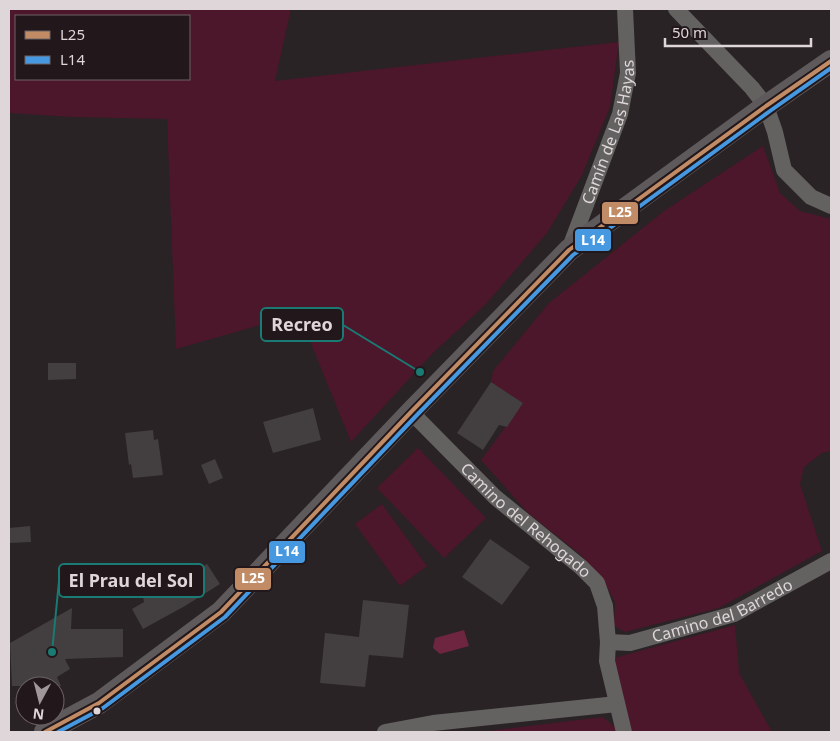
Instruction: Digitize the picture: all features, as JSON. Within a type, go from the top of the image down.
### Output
[{"type":"street","name":"Camín de Las Hayas","points":[[569,250],[620,114],[628,73],[625,9]]},
{"type":"street","points":[[676,9],[752,88],[766,106],[775,132],[784,170],[810,197],[831,206]]},
{"type":"street","points":[[54,731],[99,703],[221,612],[411,412],[569,250],[766,106],[831,61]]},
{"type":"street","name":"Camino del Rehogado","points":[[411,412],[495,497],[581,567],[597,583],[605,606],[608,642],[607,661],[624,732]]},
{"type":"street","name":"Camino del Barredo","points":[[608,642],[630,643],[734,614],[831,561]]},
{"type":"street","points":[[385,732],[433,723],[617,704]]},
{"type":"shaded area","points":[[9,9],[291,9],[275,81],[619,42],[610,107],[582,175],[547,233],[486,304],[432,354],[351,442],[299,314],[176,349],[167,119],[72,117],[9,113]]},
{"type":"shaded area","points":[[763,146],[780,193],[800,211],[831,219],[831,451],[822,453],[804,467],[800,484],[822,551],[719,608],[625,632],[614,626],[615,602],[605,583],[581,555],[528,513],[481,460],[523,403],[491,383],[493,371],[549,303],[664,211]]},
{"type":"shaded area","points":[[418,448],[486,518],[444,558],[377,488]]},
{"type":"shaded area","points":[[382,504],[427,566],[400,586],[355,524]]},
{"type":"shaded area","points":[[735,625],[739,673],[772,732],[630,732],[614,658]]},
{"type":"shaded area","points":[[464,630],[469,646],[440,654],[433,648],[435,638]]},
{"type":"shaded area","points":[[603,717],[616,728],[617,732],[480,732]]},
{"type":"building","points":[[48,363],[76,363],[76,379],[48,380]]},
{"type":"building","points":[[491,382],[523,403],[507,427],[499,425],[483,450],[457,433]]},
{"type":"building","points":[[313,408],[321,440],[273,453],[263,422]]},
{"type":"building","points":[[153,430],[154,440],[158,439],[163,475],[133,478],[131,464],[129,465],[125,433]]},
{"type":"building","points":[[215,459],[223,478],[209,484],[201,465]]},
{"type":"building","points":[[30,526],[31,542],[9,543],[9,528]]},
{"type":"building","points":[[490,539],[530,567],[502,605],[462,577]]},
{"type":"building","points":[[207,564],[220,584],[143,629],[132,609],[144,602],[141,586],[173,566],[181,580]]},
{"type":"building","points":[[363,600],[409,605],[403,658],[369,655],[365,687],[320,683],[325,633],[359,637]]},
{"type":"building","points":[[72,608],[71,629],[123,629],[123,657],[65,659],[70,669],[59,676],[15,676],[15,686],[12,686],[10,643]]},
{"type":"transit line","name":"L25","points":[[45,732],[99,703],[221,612],[411,412],[569,250],[766,106],[831,61]]},
{"type":"transit line","name":"L14","points":[[58,732],[103,708],[225,617],[416,416],[573,255],[831,68]]},
{"type":"place","name":"Recreo","points":[[420,372]]},
{"type":"place","name":"El Prau del Sol","points":[[52,652]]}]
